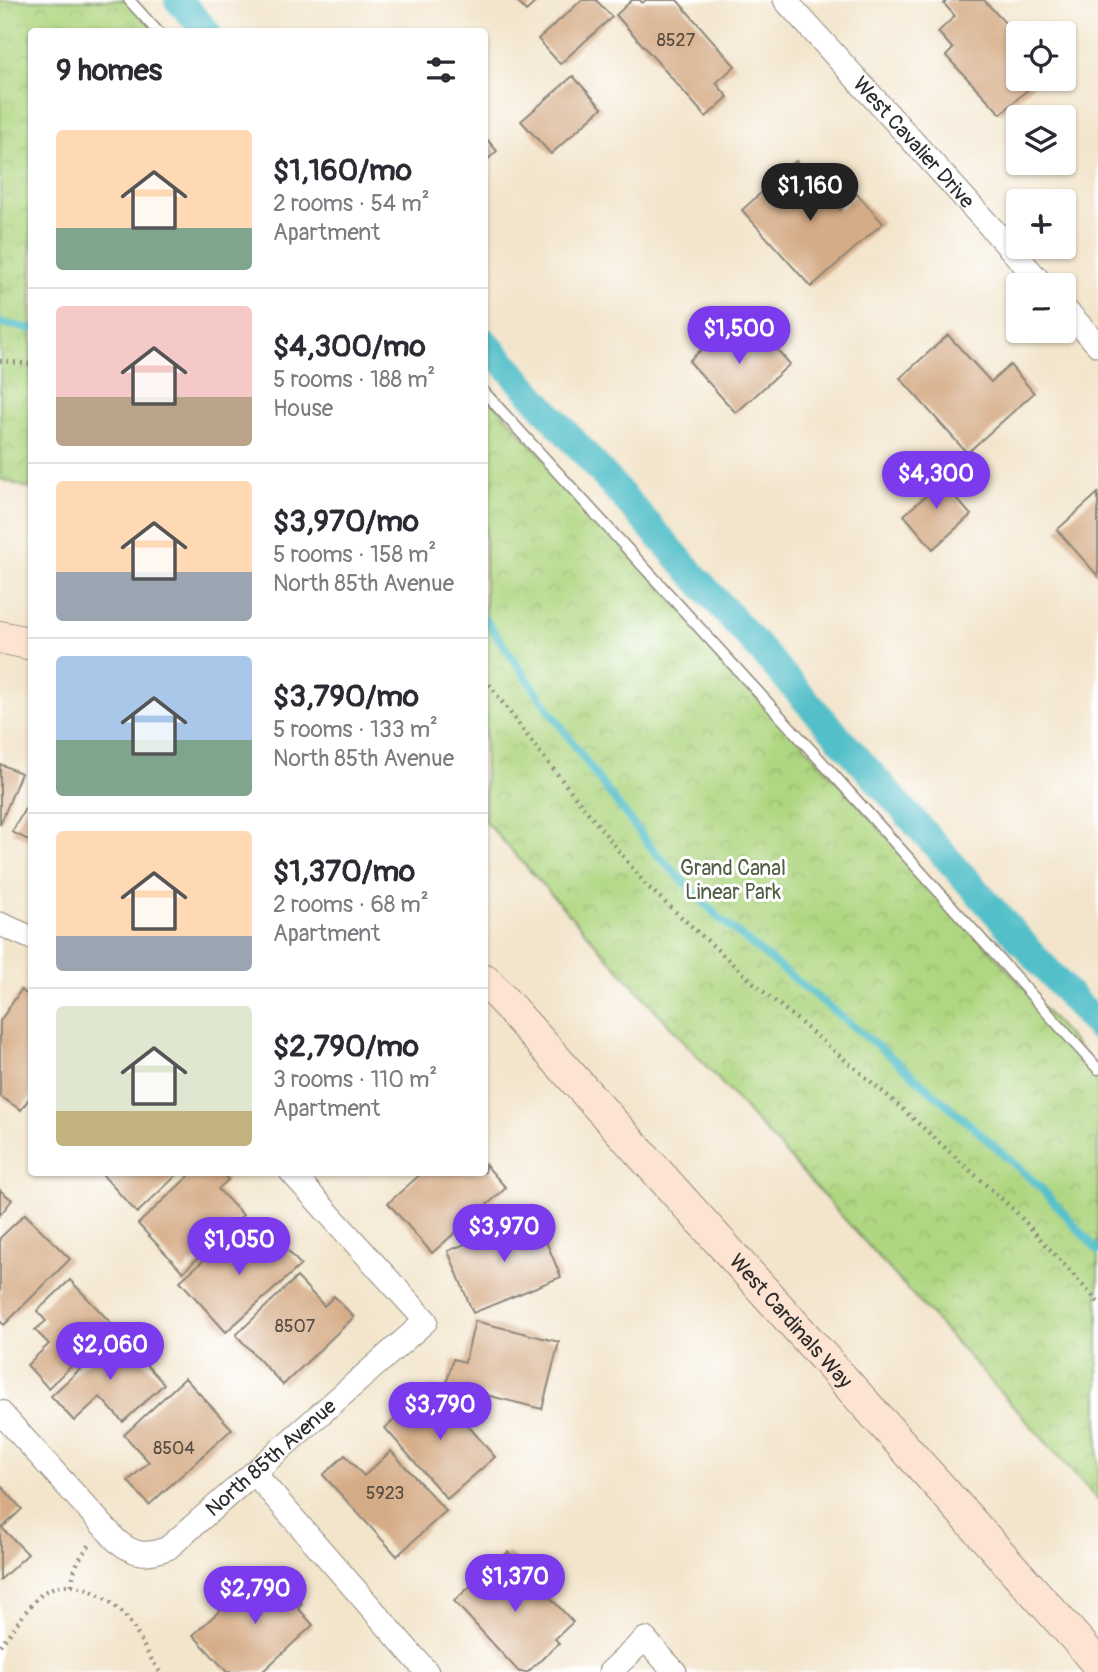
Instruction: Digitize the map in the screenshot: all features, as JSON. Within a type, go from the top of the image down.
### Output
[{"type":"main road","points":[[0,637],[28,643]]},
{"type":"main road","name":"West Cardinals Way","points":[[488,983],[1098,1665]]},
{"type":"street","name":"West Cavalier Drive","points":[[785,0],[1032,273]]},
{"type":"street","points":[[1076,321],[1098,345]]},
{"type":"street","points":[[0,924],[28,937]]},
{"type":"street","name":"North 85th Avenue","points":[[117,1541],[128,1550],[142,1554],[168,1548],[426,1321],[295,1176]]},
{"type":"street","points":[[0,1412],[117,1541]]},
{"type":"street","points":[[254,1473],[427,1672]]},
{"type":"street","points":[[610,1672],[645,1639],[674,1672]]},
{"type":"lane","points":[[129,0],[154,28]]},
{"type":"lane","points":[[488,396],[1098,1069]]},
{"type":"path","points":[[0,362],[28,364]]},
{"type":"path","points":[[488,683],[646,885],[765,993],[888,1096],[1016,1212],[1098,1302]]},
{"type":"path","points":[[72,1585],[79,1558],[90,1545],[102,1558],[117,1541]]},
{"type":"path","points":[[0,1646],[42,1594],[54,1588],[72,1585],[88,1589],[124,1614],[160,1672]]},
{"type":"green space","points":[[0,0],[129,0],[155,28],[28,28],[28,488],[0,479]]},
{"type":"green space","name":"Grand Canal Linear Park","points":[[488,396],[1098,1069],[1098,1500],[488,824]]},
{"type":"building","points":[[516,0],[538,0],[526,11]]},
{"type":"building","points":[[582,0],[596,0],[612,17],[560,64],[538,39]]},
{"type":"building","points":[[632,0],[640,0],[642,3],[646,0],[677,0],[735,66],[716,83],[728,97],[706,117],[616,15]]},
{"type":"building","points":[[947,0],[984,0],[1006,24],[1006,91],[1026,91],[1011,105],[1006,105],[1006,109],[1001,114],[946,56],[953,49],[938,32],[955,16],[944,4]]},
{"type":"building","points":[[573,76],[602,108],[551,154],[521,121]]},
{"type":"building","points":[[488,140],[497,151],[488,159]]},
{"type":"building","points":[[796,161],[840,210],[857,194],[883,223],[811,287],[742,210]]},
{"type":"building","points":[[756,326],[790,364],[736,413],[689,361],[726,327],[739,342]]},
{"type":"building","points":[[948,335],[991,382],[1010,365],[1034,393],[967,453],[900,378]]},
{"type":"building","points":[[930,469],[971,515],[933,549],[904,515],[928,494],[917,481]]},
{"type":"building","points":[[1098,493],[1098,576],[1057,530]]},
{"type":"building","points":[[0,764],[21,773],[0,825]]},
{"type":"building","points":[[28,803],[28,840],[12,832]]},
{"type":"building","points":[[21,990],[28,995],[28,1100],[21,1110],[0,1096],[0,1021]]},
{"type":"building","points":[[488,1167],[506,1188],[432,1253],[388,1203],[418,1176],[488,1176]]},
{"type":"building","points":[[104,1176],[176,1176],[137,1213]]},
{"type":"building","points":[[189,1176],[224,1176],[228,1180],[218,1189],[243,1215],[183,1272],[138,1224]]},
{"type":"building","points":[[0,1190],[12,1200],[0,1215]]},
{"type":"building","points":[[25,1214],[70,1259],[4,1325],[0,1321],[0,1238]]},
{"type":"building","points":[[535,1215],[561,1277],[473,1313],[448,1251]]},
{"type":"building","points":[[245,1224],[270,1252],[281,1243],[301,1265],[226,1332],[180,1281]]},
{"type":"building","points":[[297,1277],[324,1306],[334,1296],[354,1317],[283,1385],[236,1335]]},
{"type":"building","points":[[70,1280],[114,1326],[48,1388],[27,1365],[49,1344],[35,1330],[46,1321],[37,1311]]},
{"type":"building","points":[[475,1321],[559,1342],[542,1409],[446,1385],[453,1359],[465,1362]]},
{"type":"building","points":[[118,1334],[164,1384],[123,1422],[100,1397],[74,1421],[51,1396]]},
{"type":"building","points":[[185,1378],[232,1429],[149,1505],[128,1481],[149,1462],[124,1435]]},
{"type":"building","points":[[434,1386],[495,1457],[447,1499],[385,1428]]},
{"type":"building","points":[[391,1451],[446,1511],[397,1556],[323,1475],[345,1455],[364,1476]]},
{"type":"building","points":[[2,1487],[22,1509],[2,1528],[28,1554],[0,1580],[0,1489]]},
{"type":"building","points":[[508,1552],[573,1622],[555,1639],[559,1643],[528,1672],[519,1672],[454,1601]]},
{"type":"building","points":[[268,1567],[302,1604],[298,1608],[313,1625],[262,1672],[227,1672],[193,1635]]},
{"type":"waterway","points":[[178,0],[203,28]]},
{"type":"waterway","points":[[0,323],[28,328]]},
{"type":"waterway","points":[[488,345],[1098,1027]]},
{"type":"waterway","points":[[488,623],[602,784],[655,852],[720,919],[895,1060],[973,1127],[1040,1187],[1098,1251]]}]
